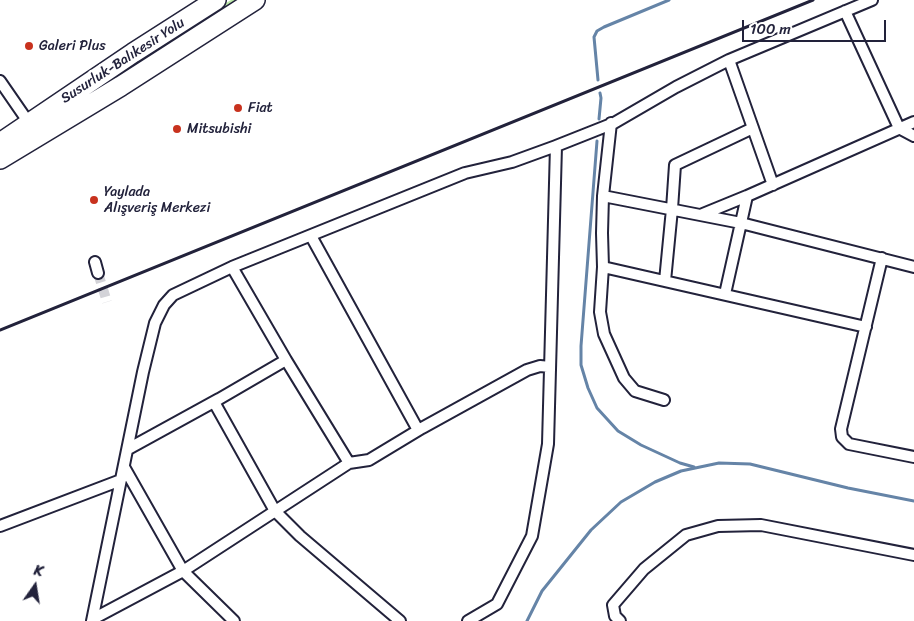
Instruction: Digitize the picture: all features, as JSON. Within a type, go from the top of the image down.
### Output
[{"type":"highway","name":"Susurluk-Balıkesir Yolu","points":[[0,141],[216,0]]},
{"type":"highway","name":"Susurluk-Balıkesir Yolu","points":[[0,160],[83,110],[255,0]]},
{"type":"highway","name":"Susurluk-Balıkesir Yolu","points":[[0,169],[55,132],[83,110]]},
{"type":"street","points":[[93,620],[155,323],[164,305],[173,296],[232,267],[465,173],[512,162],[612,124],[676,87],[729,60],[872,0]]},
{"type":"street","points":[[845,11],[899,128],[914,136]]},
{"type":"street","points":[[729,60],[773,185]]},
{"type":"street","points":[[0,81],[30,123]]},
{"type":"street","points":[[704,214],[914,122]]},
{"type":"street","points":[[612,124],[603,196],[603,267],[600,312],[604,334],[624,378],[635,391],[664,400]]},
{"type":"street","points":[[665,281],[675,165],[753,128]]},
{"type":"street","points":[[468,621],[497,604],[532,536],[548,444],[556,146]]},
{"type":"street","points":[[603,196],[704,214],[914,266]]},
{"type":"street","points":[[725,294],[747,196]]},
{"type":"street","points":[[311,236],[418,430]]},
{"type":"street","points":[[882,258],[841,429],[842,437],[849,444],[914,457]]},
{"type":"street","points":[[95,262],[98,272]]},
{"type":"street","points":[[232,267],[349,463]]},
{"type":"street","points":[[603,267],[866,327]]},
{"type":"street","points":[[128,449],[286,360]]},
{"type":"street","points":[[93,620],[183,571],[349,463],[369,460],[418,430],[527,370],[540,366],[550,367]]},
{"type":"street","points":[[214,402],[275,511],[300,536],[400,621]]},
{"type":"street","points":[[124,467],[183,571],[234,621]]},
{"type":"street","points":[[0,526],[121,480]]},
{"type":"street","points":[[620,621],[615,616],[613,605],[644,569],[686,535],[718,526],[761,525],[914,554]]},
{"type":"green space","points":[[231,0],[238,0],[42,126],[127,64]]},
{"type":"waterway","points":[[598,80],[594,37],[597,31],[669,0]]},
{"type":"waterway","points":[[599,119],[600,93]]},
{"type":"waterway","points":[[597,141],[581,365],[597,408],[618,431],[641,445],[680,463],[694,467]]},
{"type":"waterway","points":[[527,621],[542,591],[591,530],[621,502],[655,482],[681,471],[719,463],[750,464],[848,488],[914,501]]},
{"type":"tunnel","points":[[98,273],[107,302]]},
{"type":"railway","points":[[0,330],[813,0]]},
{"type":"place","name":"Galeri Plus","points":[[29,46]]},
{"type":"place","name":"Fiat","points":[[238,108]]},
{"type":"place","name":"Mitsubishi","points":[[177,129]]},
{"type":"place","name":"Yaylada Alışveriş Merkezi","points":[[94,200]]}]
